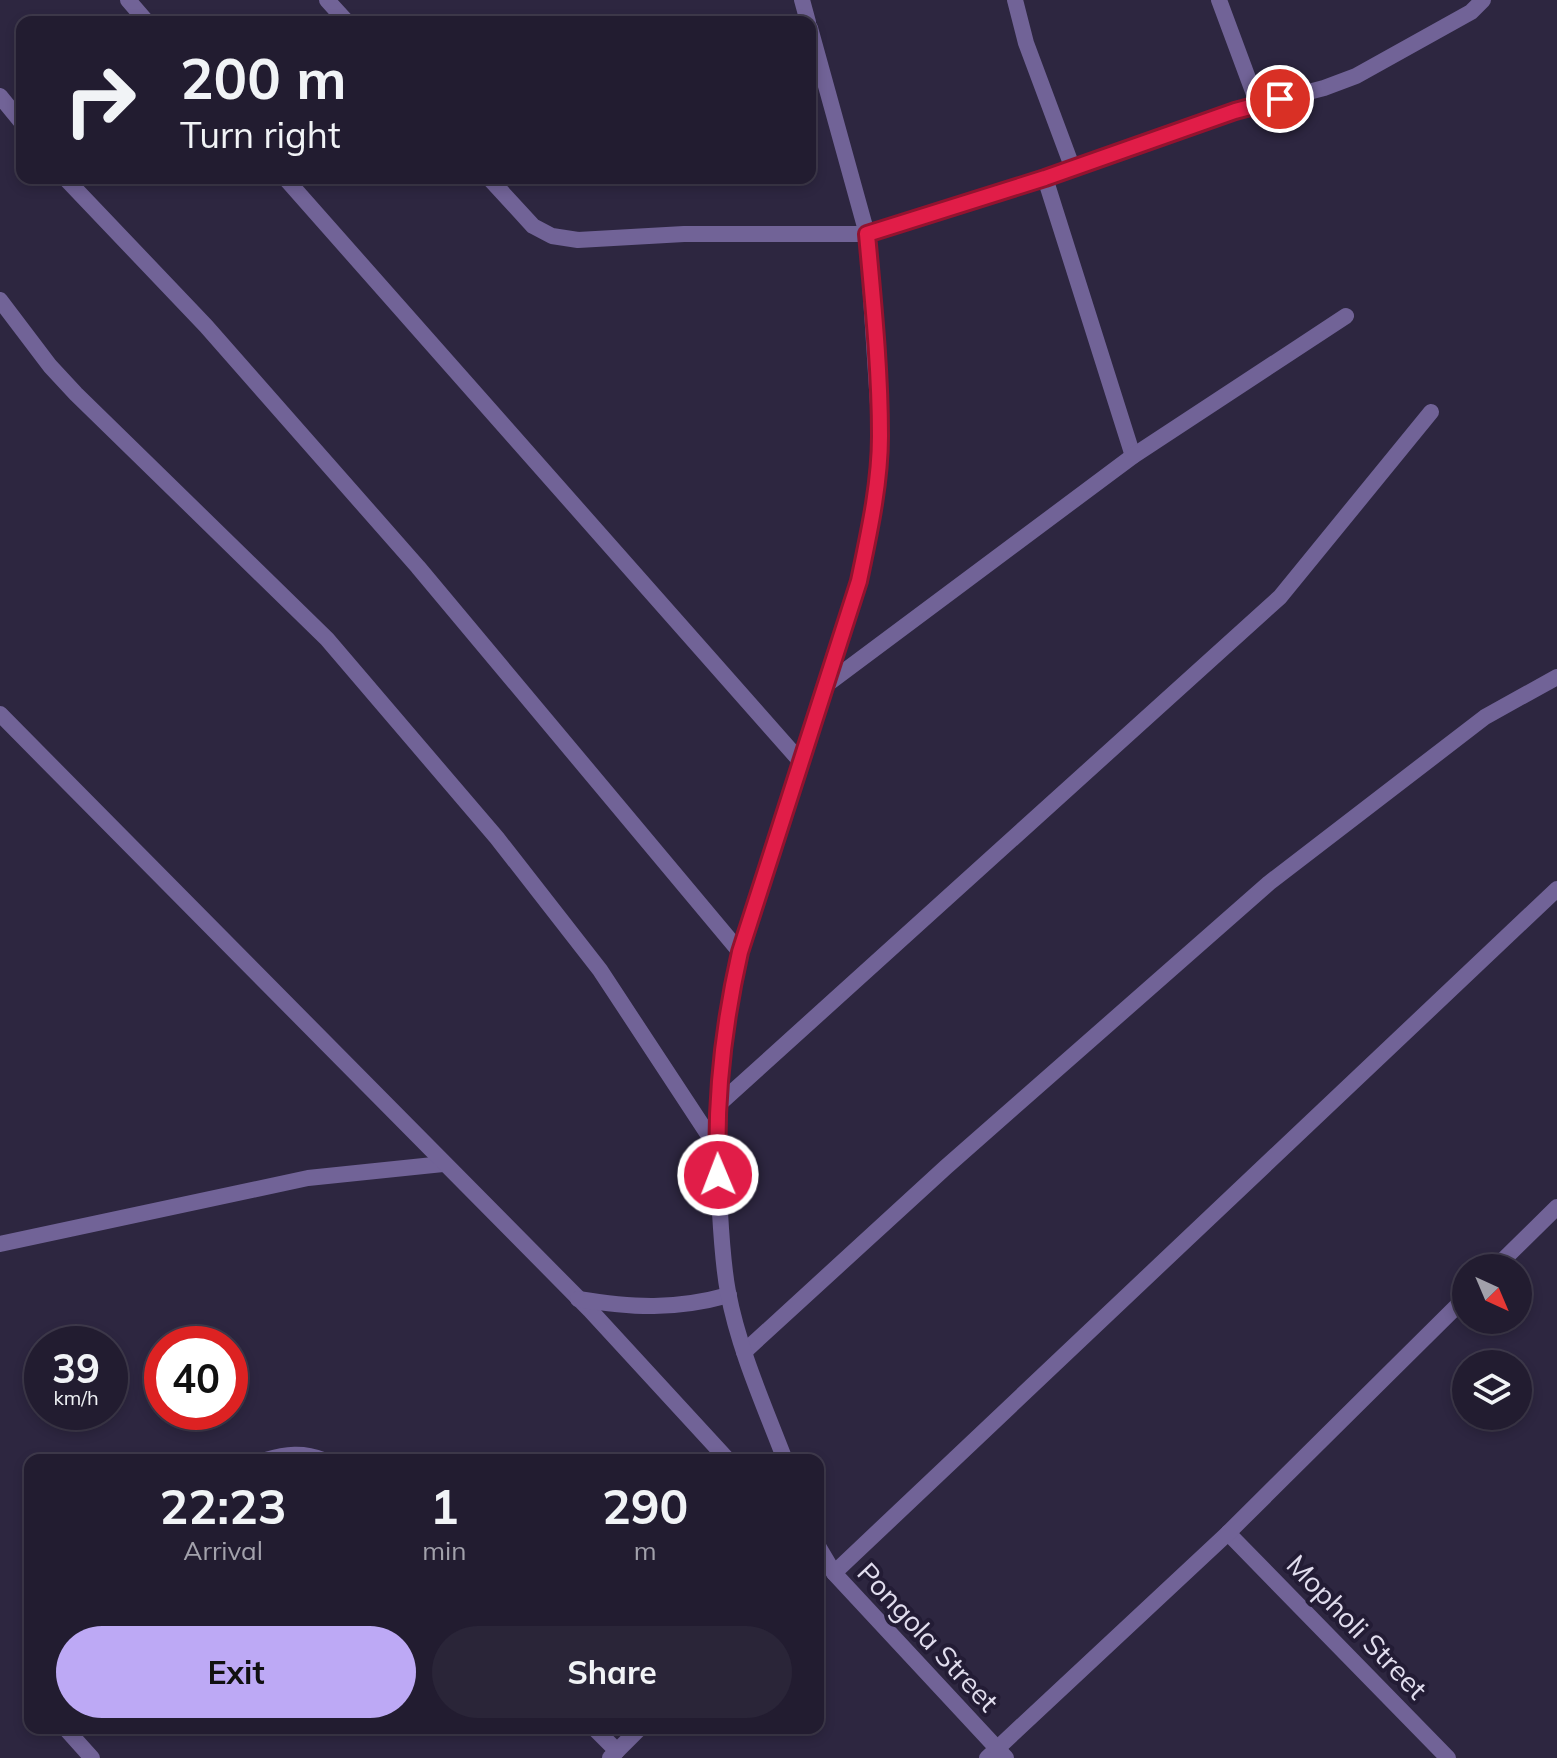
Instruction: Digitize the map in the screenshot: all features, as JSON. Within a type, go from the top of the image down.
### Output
[{"type":"street","points":[[128,0],[142,16]]},
{"type":"street","points":[[327,0],[342,16]]},
{"type":"street","points":[[1015,0],[1026,43],[1073,169]]},
{"type":"street","points":[[1219,0],[1258,105]]},
{"type":"street","points":[[494,184],[533,226],[541,232],[564,239],[684,234],[867,234],[1073,169],[1258,105],[1324,88],[1356,76],[1471,12],[1483,0]]},
{"type":"street","points":[[783,1454],[744,1352],[722,1255],[717,1148],[720,1059],[740,952],[859,581],[878,477],[880,436],[867,234],[816,50]]},
{"type":"street","points":[[0,96],[16,116]]},
{"type":"street","points":[[1045,178],[1133,456]]},
{"type":"street","points":[[71,184],[206,326],[418,567],[740,952]]},
{"type":"street","points":[[290,184],[801,762]]},
{"type":"street","points":[[0,300],[69,387],[327,639],[497,838],[600,970],[717,1148]]},
{"type":"street","points":[[826,685],[1133,456],[1346,316]]},
{"type":"street","points":[[718,1105],[1280,597],[1431,412]]},
{"type":"street","points":[[744,1352],[969,1146],[1269,883],[1485,717],[1557,677]]},
{"type":"street","points":[[0,714],[578,1299],[722,1454]]},
{"type":"street","points":[[834,1573],[1557,889]]},
{"type":"street","points":[[0,1244],[308,1178],[443,1164]]},
{"type":"street","points":[[1509,1254],[1557,1207]]},
{"type":"street","points":[[578,1299],[623,1306],[661,1307],[692,1305],[729,1295]]},
{"type":"street","points":[[997,1755],[1228,1533],[1452,1311]]},
{"type":"street","name":"Mopholi Street","points":[[1228,1533],[1448,1758]]},
{"type":"street","name":"Pongola Street","points":[[824,1559],[997,1755]]},
{"type":"street","points":[[70,1734],[92,1758]]},
{"type":"street","points":[[598,1734],[613,1754],[634,1734]]},
{"type":"route","points":[[718,1175],[720,1059],[740,952],[859,581],[870,528],[878,477],[880,436],[867,234],[1045,178],[1235,111],[1280,99]]}]
